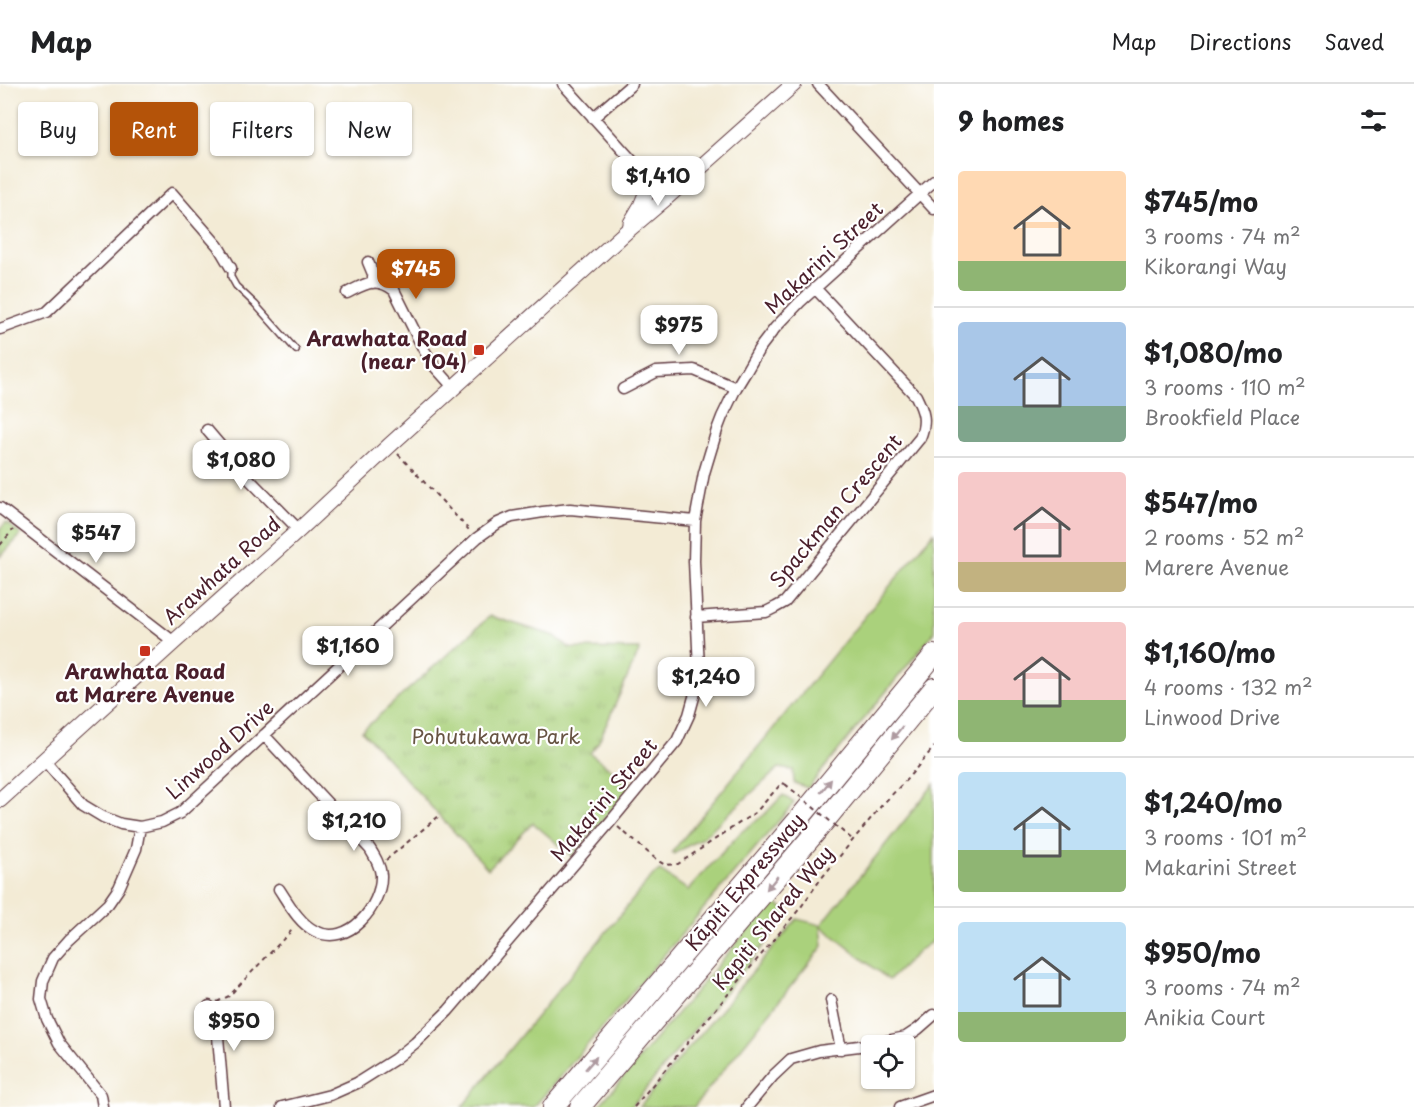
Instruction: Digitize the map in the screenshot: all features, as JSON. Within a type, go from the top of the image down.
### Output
[{"type":"highway","name":"Kāpiti Expressway","points":[[553,1107],[798,820],[934,655]]},
{"type":"highway","name":"Kāpiti Expressway","points":[[580,1107],[814,834],[934,688]]},
{"type":"main road","name":"Arawhata Road","points":[[0,800],[299,530],[453,387],[794,84]]},
{"type":"main road","points":[[627,231],[646,194],[644,174]]},
{"type":"street","points":[[563,84],[666,198]]},
{"type":"street","points":[[593,118],[632,84]]},
{"type":"street","points":[[818,84],[934,208]]},
{"type":"street","name":"Makarini Street","points":[[288,1106],[330,1095],[357,1083],[415,1043],[448,1011],[677,741],[694,696],[699,669],[694,561],[695,521],[712,443],[736,388],[759,349],[775,328],[815,288],[934,180]]},
{"type":"street","points":[[0,329],[47,312],[172,194],[218,246],[231,268]]},
{"type":"street","points":[[368,262],[373,274],[373,283]]},
{"type":"street","points":[[347,293],[368,283],[380,282],[394,290],[424,350],[435,367],[453,387]]},
{"type":"street","name":"Spackman Crescent","points":[[696,617],[766,612],[785,602],[912,448],[924,429],[924,413],[916,396],[815,288]]},
{"type":"street","points":[[623,389],[656,372],[694,370],[736,388]]},
{"type":"street","points":[[207,430],[247,477],[299,530]]},
{"type":"street","points":[[0,508],[174,642]]},
{"type":"street","name":"Linwood Drive","points":[[44,760],[83,805],[104,817],[121,824],[140,827],[162,822],[180,813],[477,538],[498,523],[512,517],[570,509],[695,521]]},
{"type":"street","points":[[264,735],[370,849],[379,865],[380,882],[377,897],[360,921],[344,933],[323,934],[313,930],[294,912],[279,890]]},
{"type":"street","points":[[104,1107],[101,1095],[59,1043],[47,1019],[41,999],[43,981],[53,958],[108,903],[119,888],[136,849],[140,827]]},
{"type":"street","points":[[831,1000],[840,1049]]},
{"type":"street","points":[[209,1006],[217,1025],[224,1107]]},
{"type":"street","points":[[747,1107],[791,1059],[906,1037],[934,1014]]},
{"type":"street","points":[[900,1107],[934,1095]]},
{"type":"lane","points":[[231,268],[232,279],[236,286],[296,350]]},
{"type":"path","points":[[390,445],[477,538]]},
{"type":"path","points":[[0,545],[19,524]]},
{"type":"path","name":"Kapiti Shared Way","points":[[634,1107],[801,907],[820,880],[882,805],[934,747]]},
{"type":"path","points":[[611,821],[657,860],[665,865],[678,864],[756,812],[782,783],[853,840]]},
{"type":"path","points":[[379,865],[439,816]]},
{"type":"path","points":[[209,1006],[229,996],[294,928]]},
{"type":"green space","points":[[6,522],[21,535],[0,557],[0,529]]},
{"type":"green space","points":[[934,532],[934,632],[924,645],[808,788],[794,783],[793,770],[779,768],[703,837],[674,854],[672,852]]},
{"type":"green space","name":"Pohutukawa Park","points":[[490,616],[555,636],[570,648],[640,649],[598,743],[590,753],[633,786],[572,856],[533,823],[488,869],[362,731]]},
{"type":"green space","points":[[934,784],[934,940],[921,949],[889,980],[821,926],[823,946],[694,1107],[639,1107],[797,919],[821,925]]},
{"type":"green space","points":[[783,795],[794,803],[534,1107],[462,1107],[653,875],[660,871],[688,890],[741,832],[764,815]]},
{"type":"green space","points":[[772,901],[790,913],[631,1107],[598,1107]]},
{"type":"place","name":"Arawhata Road (near 104)","points":[[479,350]]},
{"type":"place","name":"Arawhata Road at Marere Avenue","points":[[145,651]]}]
